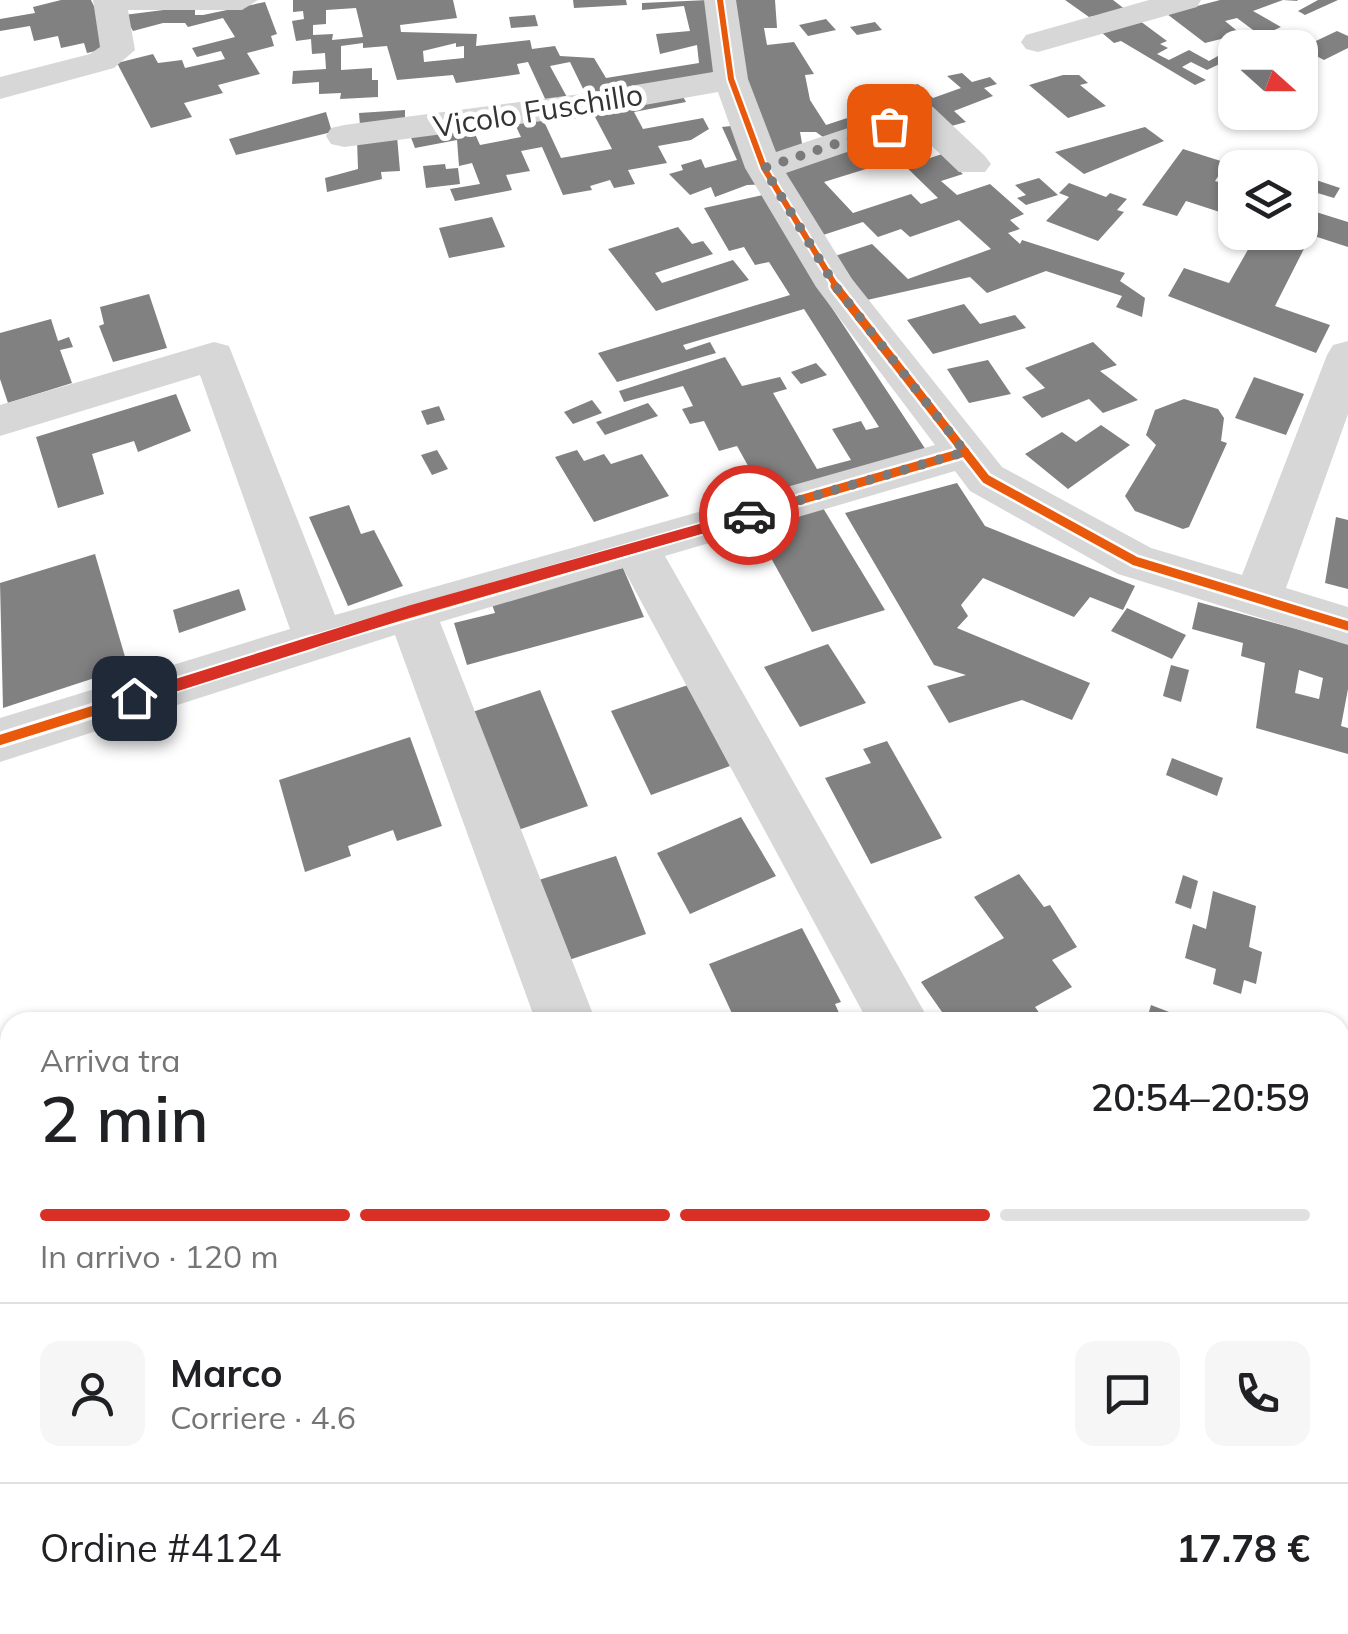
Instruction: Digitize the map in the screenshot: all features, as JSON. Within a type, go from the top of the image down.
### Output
[{"type":"street","points":[[0,88],[102,61],[118,50],[110,1],[242,0]]},
{"type":"street","points":[[720,0],[731,79],[764,168],[836,287],[975,465],[1135,561],[1348,626]]},
{"type":"street","points":[[1038,42],[1186,0]]},
{"type":"street","name":"Vicolo Fuschillo","points":[[344,136],[588,104],[731,79]]},
{"type":"street","points":[[764,168],[920,115],[972,164]]},
{"type":"street","points":[[1257,601],[1348,354]]},
{"type":"street","points":[[0,421],[214,356],[318,640]]},
{"type":"street","points":[[0,740],[411,611],[636,548],[975,465]]},
{"type":"street","points":[[636,548],[894,1012]]},
{"type":"street","points":[[411,611],[562,1012]]},
{"type":"building","points":[[61,0],[91,0],[114,47],[87,53],[84,43],[61,48],[58,36],[34,41],[30,26],[0,31],[0,19],[35,13],[33,7]]},
{"type":"building","points":[[293,0],[453,0],[457,18],[400,25],[401,32],[477,34],[476,46],[530,40],[532,49],[555,46],[560,56],[594,58],[606,78],[699,63],[697,45],[660,54],[656,34],[690,31],[684,6],[642,10],[642,3],[708,0],[721,75],[587,97],[570,62],[550,66],[568,99],[547,103],[528,62],[517,64],[520,74],[456,83],[453,75],[397,80],[387,46],[363,48],[363,43],[341,46],[341,70],[372,68],[372,80],[378,80],[378,97],[340,99],[341,93],[319,94],[319,82],[292,84],[293,71],[326,69],[325,53],[312,54],[311,39],[296,41],[292,21],[304,19],[303,11],[293,12]],"holes":[[[356,8],[363,37],[332,40],[333,34],[313,35],[313,25],[326,24],[326,10]],[[456,43],[456,47],[464,46],[464,58],[424,62],[423,51]]]},
{"type":"building","points":[[573,0],[626,0],[627,5],[574,8]]},
{"type":"building","points":[[734,0],[775,0],[777,28],[764,28],[767,45],[794,42],[814,74],[805,75],[810,100],[826,125],[902,100],[892,92],[918,84],[933,98],[961,88],[947,76],[962,73],[972,82],[990,77],[997,84],[984,88],[993,96],[954,111],[966,122],[944,128],[918,106],[827,140],[816,132],[800,132],[803,149],[773,157],[744,72]]},
{"type":"building","points":[[1065,0],[1113,0],[1126,10],[1089,17]]},
{"type":"building","points":[[1220,0],[1283,0],[1253,11],[1281,27],[1253,30],[1237,18],[1225,21],[1236,30],[1218,30],[1218,40],[1205,43],[1167,14]]},
{"type":"building","points":[[1318,0],[1338,0],[1305,15],[1298,11]]},
{"type":"building","points":[[265,2],[277,34],[271,36],[274,46],[247,53],[260,74],[218,85],[223,93],[184,103],[192,117],[151,128],[117,63],[153,54],[158,63],[182,60],[185,68],[225,59],[221,51],[197,57],[192,48],[235,37],[223,18],[188,27],[185,23],[163,23],[133,31],[124,15],[195,6],[195,15],[203,15]]},
{"type":"building","points":[[535,15],[538,26],[511,28],[509,17]]},
{"type":"building","points":[[826,19],[836,30],[808,36],[799,25]]},
{"type":"building","points":[[1140,21],[1167,41],[1160,44],[1168,48],[1157,54],[1169,60],[1189,50],[1209,61],[1218,56],[1218,65],[1207,70],[1191,62],[1182,67],[1206,80],[1195,85],[1121,41],[1114,43],[1101,32]]},
{"type":"building","points":[[875,22],[882,30],[857,35],[850,27]]},
{"type":"building","points":[[1337,31],[1348,36],[1348,48],[1324,60],[1318,57],[1318,40]]},
{"type":"building","points":[[1063,75],[1079,75],[1088,83],[1080,85],[1106,106],[1068,118],[1029,85]]},
{"type":"building","points":[[680,91],[686,102],[634,112],[643,129],[703,118],[709,129],[691,140],[658,146],[667,163],[628,170],[635,184],[614,188],[610,180],[590,186],[592,190],[563,195],[542,147],[521,151],[530,171],[506,175],[512,190],[455,201],[450,189],[480,184],[472,163],[459,166],[457,140],[415,148],[410,135],[471,125],[480,145],[521,137],[513,120],[541,115],[561,158],[612,149],[594,115],[571,119],[567,111]]},
{"type":"building","points":[[405,110],[405,122],[360,126],[359,113]]},
{"type":"building","points":[[326,112],[332,132],[236,155],[229,139]]},
{"type":"building","points":[[920,121],[940,139],[911,148],[924,160],[951,151],[953,165],[963,174],[941,181],[957,195],[990,184],[1024,214],[1010,220],[1020,229],[1008,233],[1020,244],[1022,240],[1125,273],[1120,281],[1145,298],[1142,317],[1116,307],[1122,296],[1046,271],[987,293],[970,277],[867,300],[835,256],[872,244],[908,279],[991,249],[959,220],[910,237],[901,229],[878,237],[863,222],[820,236],[780,166]],"holes":[[[898,159],[938,198],[921,204],[911,194],[853,213],[824,182]]]},
{"type":"building","points":[[740,125],[767,184],[747,185],[715,197],[711,187],[690,195],[669,174],[683,170],[681,165],[701,159],[705,168],[737,160],[722,127]]},
{"type":"building","points":[[1145,127],[1164,141],[1084,174],[1055,152]]},
{"type":"building","points":[[397,136],[400,171],[381,172],[382,179],[327,192],[325,178],[358,169],[357,140]]},
{"type":"building","points":[[1183,149],[1218,160],[1218,211],[1186,201],[1177,216],[1142,205]]},
{"type":"building","points":[[445,164],[446,169],[458,168],[460,184],[426,188],[423,166]]},
{"type":"building","points":[[1039,178],[1058,195],[1026,205],[1017,198],[1026,195],[1015,185]]},
{"type":"building","points":[[1318,181],[1340,188],[1334,198],[1318,193]]},
{"type":"building","points":[[1069,183],[1106,197],[1110,193],[1127,199],[1117,210],[1124,212],[1098,241],[1046,221],[1069,197],[1059,193]]},
{"type":"building","points":[[772,193],[828,302],[930,456],[776,497],[765,478],[756,480],[737,446],[719,451],[704,421],[690,424],[682,409],[693,406],[683,386],[624,402],[619,391],[725,357],[742,386],[780,377],[787,389],[773,393],[817,469],[851,460],[832,429],[861,421],[866,430],[879,427],[804,309],[683,345],[686,350],[710,342],[716,353],[617,382],[598,353],[790,295],[769,262],[755,265],[744,247],[729,251],[704,208]]},
{"type":"building","points":[[1318,213],[1348,222],[1348,247],[1318,237]]},
{"type":"building","points":[[492,217],[505,247],[449,258],[439,228]]},
{"type":"building","points":[[678,227],[692,244],[703,241],[713,254],[655,273],[662,283],[733,260],[749,280],[656,311],[608,249]]},
{"type":"building","points":[[1248,250],[1303,250],[1275,306],[1330,325],[1316,353],[1168,296],[1184,268],[1229,283]]},
{"type":"building","points":[[149,294],[167,348],[113,362],[99,326],[104,324],[100,307]]},
{"type":"building","points":[[964,304],[980,324],[1015,315],[1026,328],[933,354],[907,320]]},
{"type":"building","points":[[51,319],[58,341],[69,337],[73,347],[60,350],[72,383],[8,403],[0,379],[0,333]]},
{"type":"building","points":[[1093,342],[1117,365],[1100,371],[1138,400],[1103,413],[1089,399],[1042,418],[1022,397],[1045,388],[1025,368]]},
{"type":"building","points":[[988,360],[1011,394],[969,403],[947,369]]},
{"type":"building","points":[[816,363],[827,375],[801,384],[791,372]]},
{"type":"building","points":[[1254,377],[1304,394],[1286,435],[1235,418]]},
{"type":"building","points":[[176,394],[191,431],[138,452],[134,441],[92,454],[104,494],[58,508],[36,437]]},
{"type":"building","points":[[1184,399],[1218,409],[1224,418],[1221,441],[1227,443],[1189,527],[1183,529],[1135,511],[1125,496],[1156,445],[1146,435],[1155,410]]},
{"type":"building","points":[[592,400],[602,413],[573,424],[564,412]]},
{"type":"building","points":[[648,403],[658,416],[605,435],[596,422]]},
{"type":"building","points":[[439,406],[445,420],[427,425],[421,411]]},
{"type":"building","points":[[1101,425],[1130,445],[1068,489],[1025,454],[1062,432],[1076,442]]},
{"type":"building","points":[[437,450],[448,469],[432,475],[421,455]]},
{"type":"building","points":[[577,450],[584,461],[604,454],[611,464],[642,454],[669,496],[594,522],[555,457]]},
{"type":"building","points":[[957,483],[985,526],[1135,586],[1123,610],[1090,597],[1074,617],[983,578],[961,605],[968,616],[957,628],[1090,683],[1072,720],[1022,700],[949,723],[927,686],[966,675],[934,665],[845,513]]},
{"type":"building","points":[[820,503],[885,610],[812,632],[751,522]]},
{"type":"building","points":[[349,505],[361,534],[374,530],[403,586],[348,606],[309,517]]},
{"type":"building","points":[[1336,517],[1348,520],[1348,589],[1325,583]]},
{"type":"building","points":[[95,554],[128,667],[3,708],[0,583]]},
{"type":"building","points":[[623,568],[644,617],[467,665],[454,623],[495,613],[489,596]]},
{"type":"building","points":[[239,589],[246,610],[179,633],[173,610]]},
{"type":"building","points":[[1198,602],[1348,643],[1348,689],[1341,726],[1348,728],[1348,754],[1256,728],[1265,663],[1241,656],[1243,643],[1192,629]],"holes":[[[1299,670],[1323,678],[1319,699],[1295,693]]]},
{"type":"building","points":[[1127,608],[1186,635],[1172,659],[1111,631]]},
{"type":"building","points":[[828,644],[866,703],[800,727],[764,667]]},
{"type":"building","points":[[1171,665],[1189,670],[1181,702],[1163,696]]},
{"type":"building","points":[[688,685],[730,766],[651,795],[611,711]]},
{"type":"building","points":[[540,690],[588,806],[504,835],[460,716]]},
{"type":"building","points":[[410,737],[442,826],[397,841],[393,830],[348,846],[351,856],[305,872],[279,780]]},
{"type":"building","points":[[887,741],[942,838],[871,864],[825,778],[871,763],[863,749]]},
{"type":"building","points":[[1172,758],[1223,778],[1217,796],[1166,775]]},
{"type":"building","points":[[741,817],[776,876],[690,914],[657,853]]},
{"type":"building","points":[[616,856],[646,934],[557,964],[529,883]]},
{"type":"building","points":[[1019,874],[1044,907],[1050,905],[1077,947],[1052,960],[1072,987],[1035,1007],[1039,1012],[942,1012],[921,982],[1004,938],[974,897]]},
{"type":"building","points":[[1183,875],[1198,881],[1191,909],[1175,903]]},
{"type":"building","points":[[1213,891],[1256,906],[1249,947],[1262,952],[1256,984],[1244,980],[1241,994],[1213,984],[1216,969],[1185,958],[1193,924],[1206,929]]},
{"type":"building","points":[[802,928],[841,1002],[835,1004],[839,1012],[731,1012],[709,964]]},
{"type":"building","points":[[1151,1005],[1169,1012],[1149,1012]]},
{"type":"cycle path","points":[[720,0],[731,79],[764,168],[836,287],[986,479],[1135,561],[1348,626]]},
{"type":"cycle path","points":[[0,740],[411,611],[965,452]]},
{"type":"way so far","points":[[749,515],[965,452],[836,287],[764,168],[889,126]]},
{"type":"route","points":[[134,698],[411,611],[749,515]]}]
